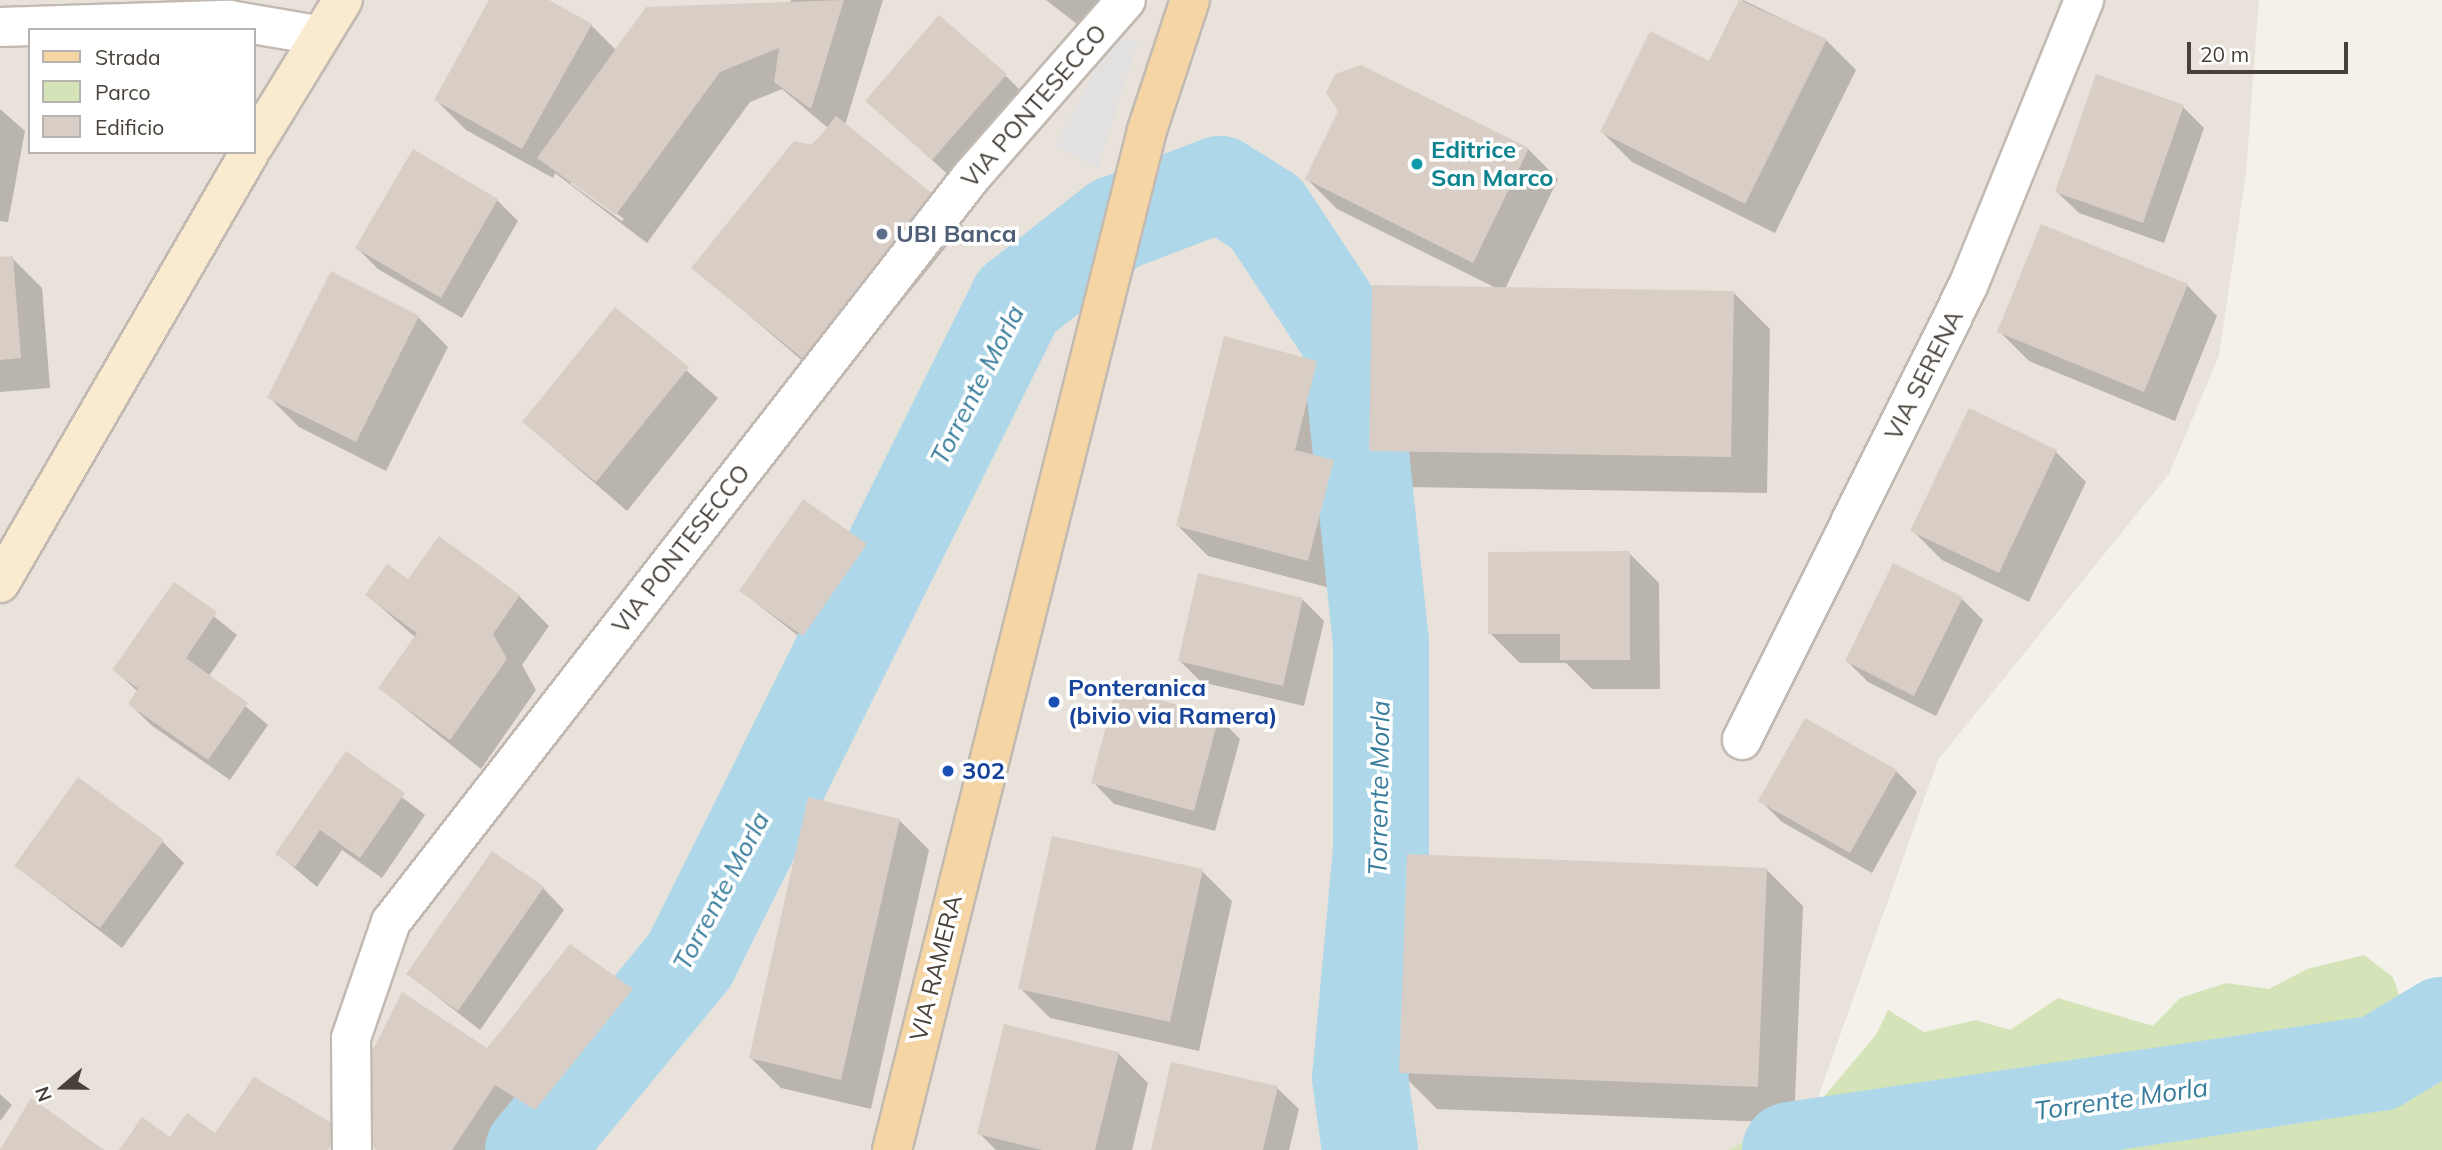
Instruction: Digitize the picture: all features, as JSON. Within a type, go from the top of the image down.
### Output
[{"type":"main road","name":"VIA RAMERA","points":[[892,1150],[980,786],[1147,130],[1190,0]]},
{"type":"street","points":[[256,142],[317,35],[343,0]]},
{"type":"street","name":"VIA PONTESECCO","points":[[352,1150],[351,1038],[391,922],[971,177],[1126,0]]},
{"type":"street","name":"VIA SERENA","points":[[1742,740],[1968,286],[2084,0]]},
{"type":"street","points":[[0,27],[229,20],[317,35]]},
{"type":"street","points":[[0,583],[249,154]]},
{"type":"shaded area","points":[[0,0],[2259,0],[2246,173],[2219,356],[2169,474],[1938,760],[1815,1106],[1728,1150],[0,1150]]},
{"type":"shaded area","points":[[1111,39],[1139,40],[1098,169],[1054,146]]},
{"type":"green space","points":[[2364,955],[2393,977],[2402,1003],[2442,999],[2442,1150],[1728,1150],[1816,1106],[1876,1035],[1888,1010],[1924,1032],[1976,1020],[2010,1030],[2058,998],[2153,1026],[2180,998],[2226,983],[2269,989],[2307,969]]},
{"type":"building","points":[[489,0],[549,0],[592,24],[522,149],[434,100]]},
{"type":"building","points":[[844,0],[811,109],[774,82],[779,48],[720,72],[616,215],[537,158],[646,7]]},
{"type":"building","points":[[1739,0],[1827,39],[1745,204],[1600,132],[1650,31],[1709,61]]},
{"type":"building","points":[[939,15],[1007,74],[932,160],[865,101]]},
{"type":"building","name":"Editrice San Marco","points":[[1361,65],[1529,148],[1473,263],[1305,179],[1338,111],[1326,93],[1335,74]]},
{"type":"building","points":[[2096,74],[2184,105],[2143,223],[2055,192]]},
{"type":"building","points":[[836,116],[934,195],[802,358],[691,268],[794,141],[813,145]]},
{"type":"building","points":[[413,149],[498,199],[441,298],[355,248]]},
{"type":"building","points":[[2041,224],[2188,284],[2144,392],[1997,332]]},
{"type":"building","points":[[13,256],[21,358],[0,360],[0,257]]},
{"type":"building","points":[[331,271],[419,316],[356,442],[267,398]]},
{"type":"building","points":[[1372,285],[1734,291],[1731,457],[1369,451]]},
{"type":"building","points":[[615,307],[689,367],[596,482],[522,422]]},
{"type":"building","points":[[1224,336],[1317,361],[1295,450],[1334,460],[1308,561],[1176,526]]},
{"type":"building","points":[[1969,408],[2057,450],[1999,573],[1910,531]]},
{"type":"building","points":[[803,499],[867,544],[803,636],[739,591]]},
{"type":"building","points":[[439,536],[520,595],[493,634],[507,659],[450,740],[378,688],[417,633],[365,595],[387,564],[408,579]]},
{"type":"building","points":[[1630,551],[1630,660],[1560,660],[1560,634],[1488,634],[1488,552]]},
{"type":"building","points":[[1893,563],[1963,597],[1914,696],[1845,661]]},
{"type":"building","points":[[1198,573],[1303,598],[1283,686],[1178,661]]},
{"type":"building","points":[[174,582],[217,612],[186,658],[248,703],[208,760],[128,704],[138,688],[112,670]]},
{"type":"building","points":[[1116,688],[1219,716],[1194,811],[1091,783]]},
{"type":"building","points":[[1805,718],[1897,770],[1850,853],[1758,801]]},
{"type":"building","points":[[346,751],[405,793],[360,858],[320,830],[295,867],[275,854]]},
{"type":"building","points":[[78,777],[164,840],[100,928],[14,866]]},
{"type":"building","points":[[808,797],[900,819],[841,1080],[749,1058]]},
{"type":"building","points":[[1052,836],[1203,869],[1170,1022],[1018,989]]},
{"type":"building","points":[[492,851],[544,887],[458,1011],[406,974]]},
{"type":"building","points":[[1407,854],[1767,868],[1758,1087],[1399,1073]]},
{"type":"building","points":[[570,944],[633,989],[535,1110],[495,1085],[452,1150],[376,1150],[359,1125],[359,1077],[402,992],[487,1048]]},
{"type":"building","points":[[1004,1024],[1119,1052],[1095,1150],[1042,1150],[977,1134]]},
{"type":"building","points":[[1171,1062],[1278,1086],[1263,1150],[1151,1150]]},
{"type":"building","points":[[254,1077],[342,1129],[328,1150],[119,1150],[142,1117],[170,1137],[187,1113],[215,1133]]},
{"type":"building","points":[[31,1098],[104,1150],[0,1150]]},
{"type":"waterway","name":"Torrente Morla","points":[[533,1150],[690,960],[1017,301],[1115,224],[1220,184],[1266,213],[1349,339],[1381,642],[1381,849],[1360,1078],[1370,1150]]},
{"type":"waterway","name":"Torrente Morla","points":[[1790,1150],[2379,1063],[2442,1025]]},
{"type":"place","name":"Editrice San Marco","points":[[1417,164]]},
{"type":"place","name":"UBI Banca","points":[[882,234]]},
{"type":"place","name":"Ponteranica (bivio via Ramera)","points":[[1054,702]]},
{"type":"place","name":"302","points":[[948,771]]}]
